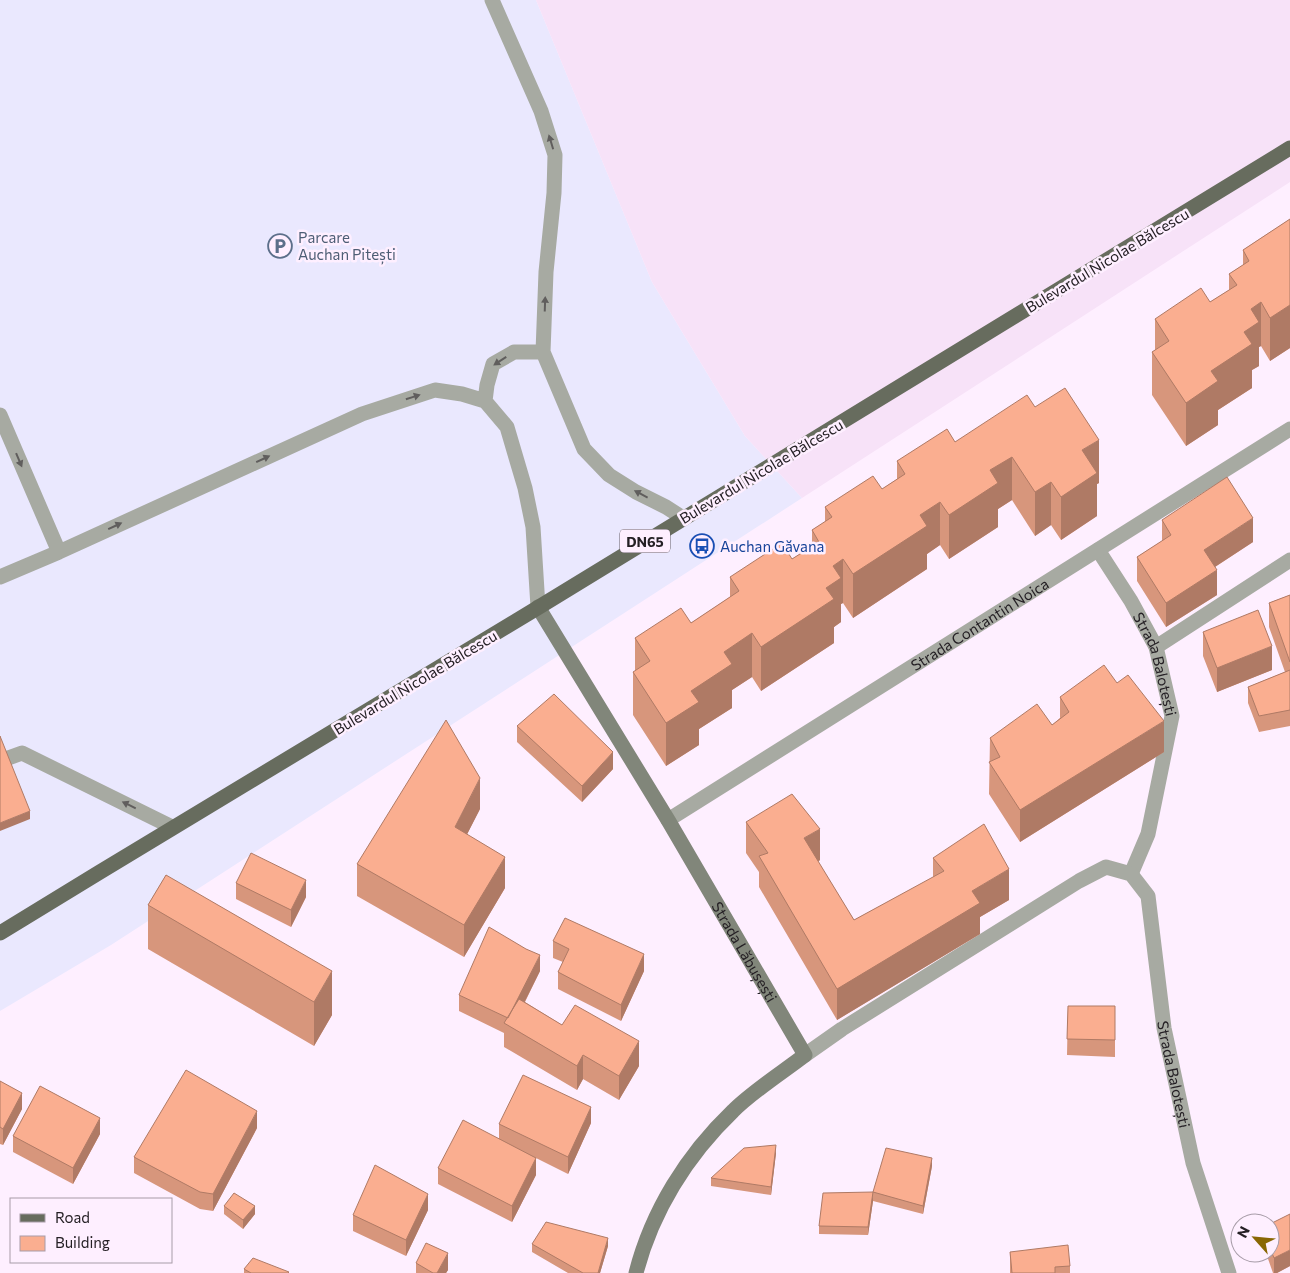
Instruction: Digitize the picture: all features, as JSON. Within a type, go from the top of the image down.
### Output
[{"type":"main road","name":"Bulevardul Nicolae Bălcescu","points":[[0,933],[172,827],[287,760],[538,608],[1290,148]]},
{"type":"street","points":[[492,0],[541,111],[555,155],[554,193],[546,272],[543,352],[584,449],[610,475],[683,518]]},
{"type":"street","points":[[484,401],[493,364],[514,352],[543,352]]},
{"type":"street","points":[[0,577],[374,409],[435,390],[462,394],[484,401],[507,427],[525,488],[533,527],[538,608]]},
{"type":"street","points":[[0,415],[59,552]]},
{"type":"street","name":"Strada Contantin Noica","points":[[668,820],[1290,429]]},
{"type":"street","name":"Strada Balotești","points":[[1098,550],[1131,601],[1156,647],[1172,716],[1148,834],[1131,874],[1148,896],[1164,1028],[1193,1162],[1229,1273]]},
{"type":"street","points":[[1156,647],[1290,560]]},
{"type":"street","name":"Strada Lăbușești","points":[[538,608],[668,820],[805,1055]]},
{"type":"street","points":[[0,761],[22,753],[172,827]]},
{"type":"street","points":[[636,1273],[641,1254],[663,1201],[694,1152],[734,1110],[842,1029],[1079,882],[1106,867],[1131,874]]},
{"type":"shaded area","points":[[0,0],[536,0],[652,282],[745,436],[802,498],[111,945],[0,1011]]},
{"type":"shaded area","points":[[536,0],[1290,0],[1290,182],[802,498],[745,436],[652,282]]},
{"type":"building","points":[[1290,219],[1290,305],[1270,318],[1261,302],[1251,309],[1259,322],[1244,332],[1252,344],[1211,371],[1218,381],[1186,403],[1152,352],[1169,341],[1155,319],[1201,288],[1210,302],[1237,285],[1229,274],[1249,261],[1243,250]]},
{"type":"building","points":[[1065,388],[1099,440],[1082,450],[1097,473],[1061,497],[1051,482],[1035,492],[1012,457],[990,470],[998,483],[949,515],[940,502],[920,515],[927,526],[853,574],[843,559],[833,566],[841,578],[826,588],[834,599],[761,647],[752,633],[724,652],[732,664],[691,691],[699,702],[666,723],[633,672],[650,661],[635,638],[681,608],[691,623],[739,591],[730,577],[782,543],[792,559],[819,542],[812,530],[832,517],[825,507],[873,476],[882,489],[905,474],[897,461],[947,429],[955,442],[1027,395],[1035,407]]},
{"type":"building","points":[[1227,477],[1253,518],[1204,550],[1217,570],[1166,603],[1137,557],[1171,535],[1162,520]]},
{"type":"building","points":[[1290,595],[1290,662],[1269,603]]},
{"type":"building","points":[[1258,610],[1272,646],[1217,668],[1203,632]]},
{"type":"building","points":[[1104,665],[1117,683],[1128,675],[1164,721],[1020,810],[989,762],[1000,757],[990,738],[1037,704],[1052,725],[1069,712],[1060,697]]},
{"type":"building","points":[[1290,670],[1290,710],[1259,716],[1248,687]]},
{"type":"building","points":[[554,694],[613,752],[582,786],[517,726]]},
{"type":"building","points":[[446,720],[480,778],[455,827],[505,857],[464,925],[357,864]]},
{"type":"building","points":[[0,736],[30,811],[0,823]]},
{"type":"building","points":[[792,794],[820,829],[804,838],[854,920],[944,871],[933,858],[984,824],[1009,869],[972,891],[980,903],[837,989],[759,856],[768,853],[746,822]]},
{"type":"building","points":[[251,853],[306,880],[291,910],[236,883]]},
{"type":"building","points":[[166,875],[332,971],[314,1002],[148,905]]},
{"type":"building","points":[[565,918],[644,954],[621,1005],[558,972],[569,949],[553,941]]},
{"type":"building","points":[[489,927],[540,955],[508,1018],[459,995]]},
{"type":"building","points":[[519,999],[562,1025],[575,1005],[639,1041],[619,1076],[583,1055],[577,1066],[504,1023]]},
{"type":"building","points":[[1068,1006],[1115,1006],[1115,1040],[1067,1039]]},
{"type":"building","points":[[186,1070],[257,1111],[213,1194],[200,1192],[134,1157]]},
{"type":"building","points":[[523,1075],[591,1107],[568,1157],[499,1124]]},
{"type":"building","points":[[0,1081],[22,1093],[3,1129],[0,1127]]},
{"type":"building","points":[[40,1086],[100,1118],[73,1168],[13,1136]]},
{"type":"building","points":[[463,1120],[536,1158],[512,1206],[438,1168]]},
{"type":"building","points":[[776,1145],[771,1187],[711,1178],[744,1148]]},
{"type":"building","points":[[886,1148],[932,1158],[923,1206],[873,1192]]},
{"type":"building","points":[[375,1165],[428,1194],[406,1240],[353,1215]]},
{"type":"building","points":[[873,1192],[868,1227],[819,1226],[823,1193]]},
{"type":"building","points":[[234,1193],[255,1206],[243,1220],[224,1206]]},
{"type":"building","points":[[1290,1214],[1290,1250],[1280,1255],[1280,1219]]},
{"type":"building","points":[[546,1222],[608,1238],[598,1273],[583,1273],[532,1244]]},
{"type":"building","points":[[426,1243],[448,1253],[437,1273],[433,1273],[416,1263]]},
{"type":"building","points":[[1068,1245],[1070,1266],[1055,1267],[1055,1273],[1012,1273],[1010,1252]]},
{"type":"building","points":[[253,1258],[289,1272],[251,1273],[244,1269]]},
{"type":"place","name":"Parcare Auchan Pitești","points":[[280,246]]},
{"type":"place","name":"Auchan Găvana","points":[[702,546]]}]
